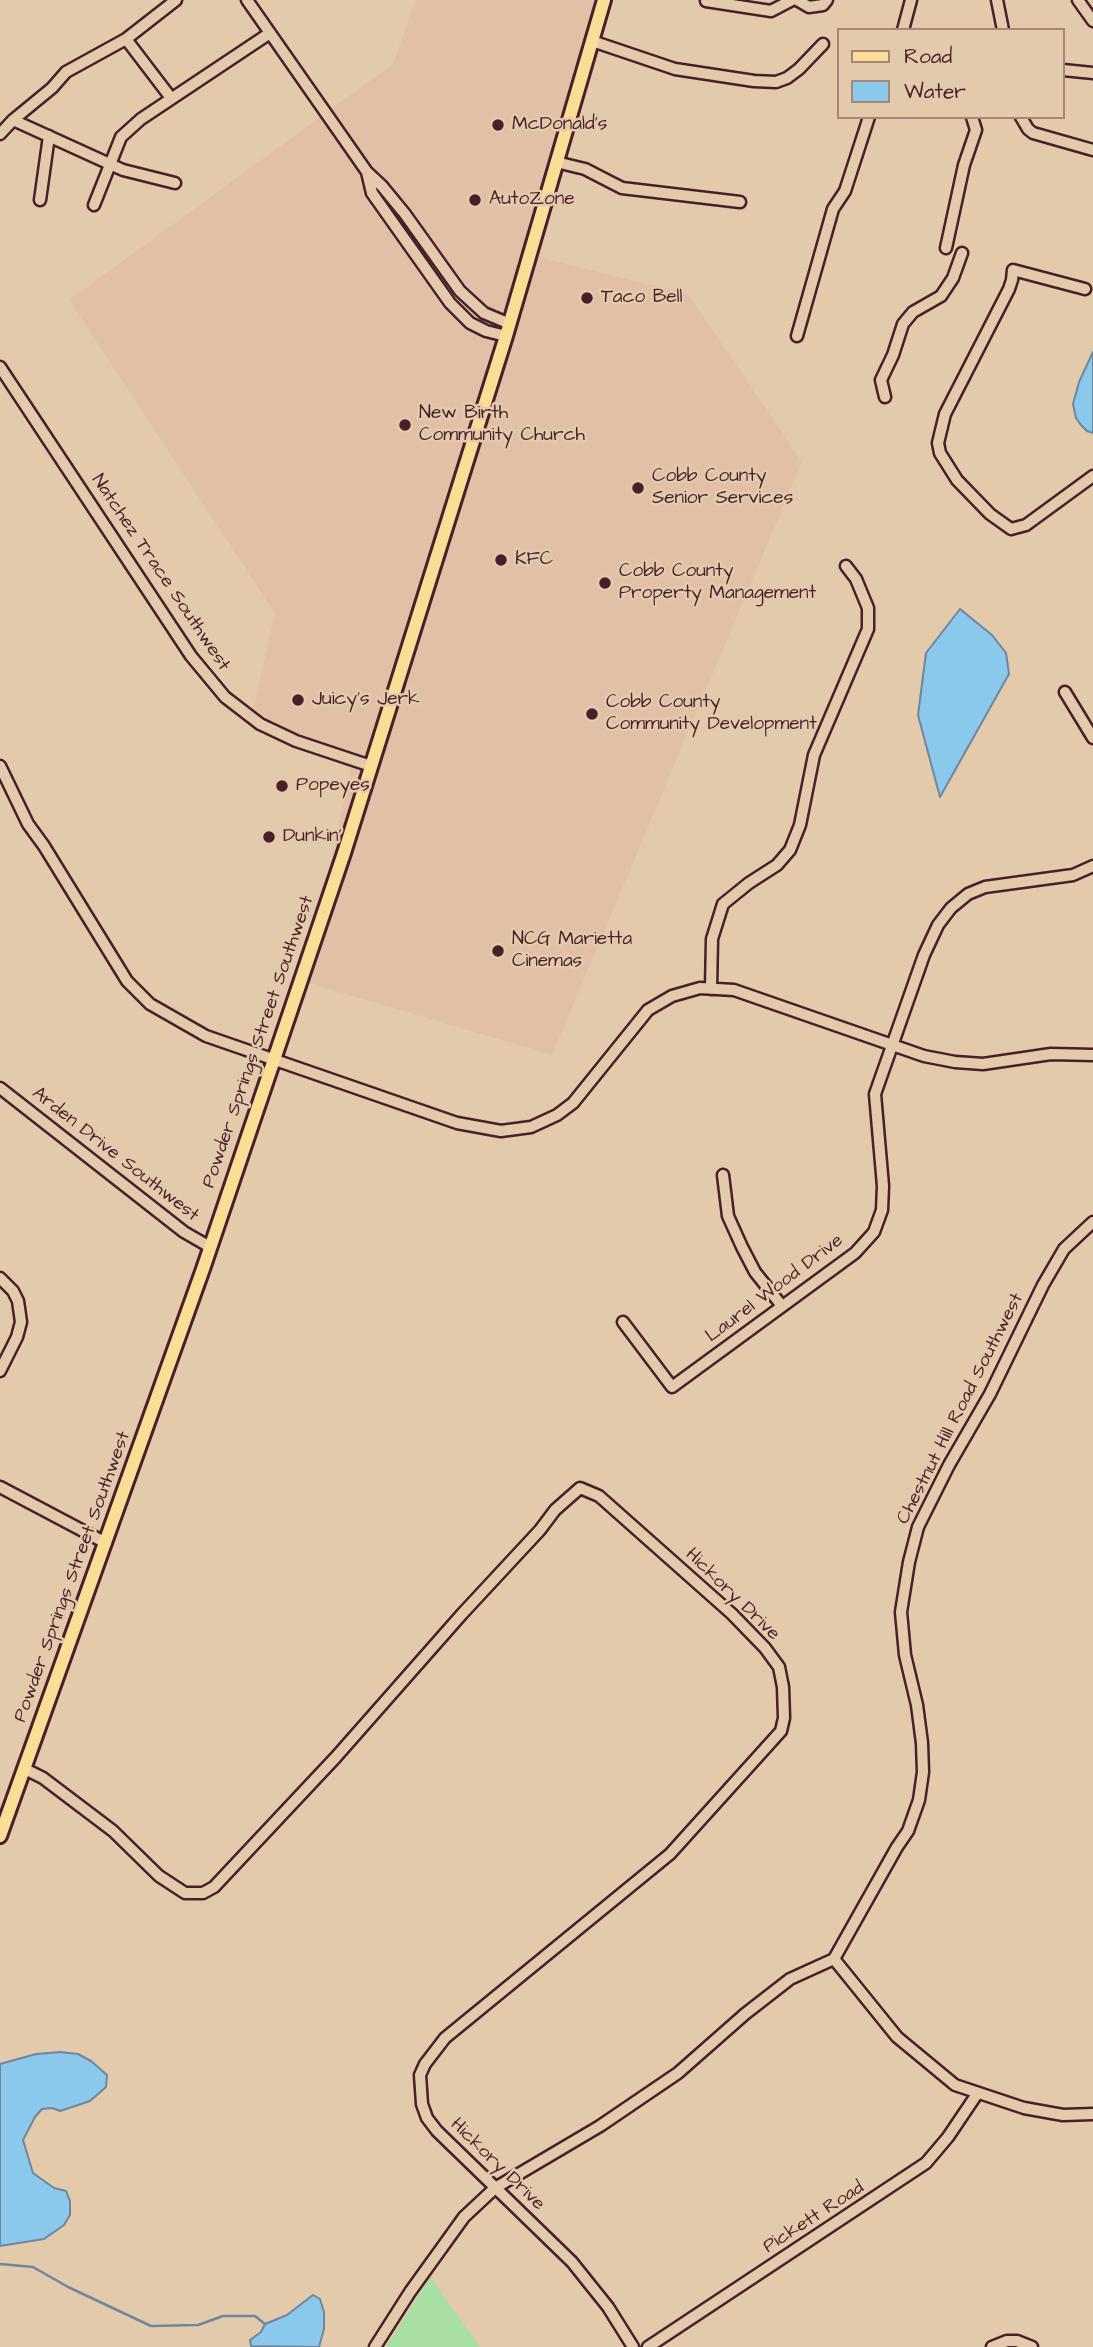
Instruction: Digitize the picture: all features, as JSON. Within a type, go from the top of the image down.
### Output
[{"type":"main road","name":"Powder Springs Street Southwest","points":[[0,1836],[210,1247],[344,853],[508,330],[604,0]]},
{"type":"street","points":[[0,135],[66,72],[126,38],[176,0]]},
{"type":"street","points":[[247,0],[367,172],[405,214],[460,291],[508,330]]},
{"type":"street","points":[[706,1],[771,11],[794,0],[809,7],[824,5],[827,0]]},
{"type":"street","points":[[904,28],[911,0]]},
{"type":"street","points":[[996,0],[1003,28]]},
{"type":"street","points":[[1078,0],[1093,21]]},
{"type":"street","points":[[94,205],[121,137],[141,119],[270,33]]},
{"type":"street","points":[[126,38],[171,99]]},
{"type":"street","points":[[592,41],[675,69],[776,82],[799,69],[823,44]]},
{"type":"street","points":[[1065,70],[1093,73]]},
{"type":"street","points":[[797,336],[833,209],[845,191],[868,119]]},
{"type":"street","points":[[946,247],[958,188],[975,130],[973,119]]},
{"type":"street","points":[[1022,119],[1034,133],[1093,150]]},
{"type":"street","points":[[13,120],[123,170],[175,183]]},
{"type":"street","points":[[40,200],[50,136]]},
{"type":"street","points":[[556,162],[585,169],[622,188],[740,202]]},
{"type":"street","points":[[367,172],[372,192],[450,303],[470,323],[486,331],[508,330]]},
{"type":"street","points":[[885,397],[881,380],[903,324],[913,312],[941,296],[953,278],[962,253]]},
{"type":"street","points":[[1085,289],[1013,270],[1009,289],[945,414],[937,443],[940,453],[957,480],[990,513],[1011,529],[1026,525],[1093,477]]},
{"type":"street","name":"Natchez Trace Southwest","points":[[0,367],[191,656],[225,697],[260,724],[296,741],[371,766]]},
{"type":"street","points":[[711,989],[712,939],[723,904],[777,865],[790,849],[800,825],[814,755],[868,629],[868,608],[856,579],[846,566]]},
{"type":"street","points":[[1065,692],[1093,738]]},
{"type":"street","points":[[0,766],[28,824],[127,981],[163,1013],[206,1036],[457,1123],[501,1131],[531,1127],[557,1115],[573,1103],[648,1010],[672,996],[700,988],[734,990],[924,1056],[955,1062],[983,1065],[1051,1054],[1093,1055]]},
{"type":"street","name":"Laurel Wood Drive","points":[[623,1322],[672,1387],[855,1253],[874,1232],[882,1210],[883,1186],[875,1094],[924,955],[938,925],[951,908],[968,894],[985,887],[1073,875],[1093,866]]},
{"type":"street","name":"Arden Drive Southwest","points":[[0,1088],[184,1232],[210,1247]]},
{"type":"street","points":[[723,1175],[728,1216],[755,1272],[782,1306]]},
{"type":"street","name":"Chestnut Hill Road Southwest","points":[[834,1959],[908,1831],[919,1800],[923,1772],[922,1743],[917,1705],[905,1655],[901,1612],[918,1527],[949,1465],[990,1394],[1063,1249],[1093,1222]]},
{"type":"street","points":[[0,1278],[9,1285],[18,1301],[21,1322],[17,1337],[0,1371]]},
{"type":"street","points":[[0,1488],[106,1544]]},
{"type":"street","name":"Hickory Drive","points":[[25,1769],[43,1778],[113,1831],[159,1876],[185,1893],[203,1893],[214,1887],[336,1757],[555,1510],[580,1488],[599,1496],[757,1639],[779,1667],[784,1718],[781,1731],[670,1854],[445,2038],[420,2075],[422,2104],[436,2131],[572,2262],[608,2307],[633,2347]]},
{"type":"street","points":[[375,2347],[410,2291],[464,2217],[495,2188],[600,2126],[678,2074],[745,2014],[790,1979],[834,1959],[897,2037],[955,2085],[1024,2108],[1063,2115],[1093,2114]]},
{"type":"street","name":"Pickett Road","points":[[648,2347],[926,2163],[948,2137],[977,2094]]},
{"type":"street","points":[[992,2347],[1007,2341],[1017,2341],[1032,2347]]},
{"type":"shaded area","points":[[416,0],[596,0],[522,253],[688,294],[802,462],[552,1055],[292,978],[326,884],[351,770],[333,757],[250,723],[275,613],[69,300],[393,64]]},
{"type":"green space","points":[[430,2277],[480,2347],[386,2347]]},
{"type":"water","points":[[1093,352],[1093,433],[1087,431],[1076,418],[1073,404],[1079,382]]},
{"type":"water","points":[[960,609],[992,635],[1006,653],[1009,674],[940,797],[918,715],[926,653]]},
{"type":"water","points":[[36,2054],[78,2054],[107,2075],[106,2087],[90,2101],[60,2111],[42,2109],[23,2140],[33,2173],[54,2188],[66,2191],[70,2201],[70,2215],[64,2225],[44,2239],[0,2246],[0,2064]]},
{"type":"water","points":[[313,2295],[320,2299],[324,2312],[324,2329],[319,2347],[251,2346],[250,2340],[261,2332],[265,2324],[287,2315]]},
{"type":"waterway","points":[[0,2264],[33,2267],[68,2287],[151,2326],[198,2325],[223,2316],[255,2316],[265,2324]]},
{"type":"place","name":"McDonald's","points":[[498,125]]},
{"type":"place","name":"AutoZone","points":[[475,200]]},
{"type":"place","name":"Taco Bell","points":[[587,298]]},
{"type":"place","name":"New Birth Community Church","points":[[405,425]]},
{"type":"place","name":"Cobb County Senior Services","points":[[638,488]]},
{"type":"place","name":"KFC","points":[[501,560]]},
{"type":"place","name":"Cobb County Property Management","points":[[605,583]]},
{"type":"place","name":"Juicy's Jerk","points":[[298,700]]},
{"type":"place","name":"Cobb County Community Development","points":[[592,714]]},
{"type":"place","name":"Popeyes","points":[[282,786]]},
{"type":"place","name":"Dunkin'","points":[[269,837]]},
{"type":"place","name":"NCG Marietta Cinemas","points":[[498,951]]}]
